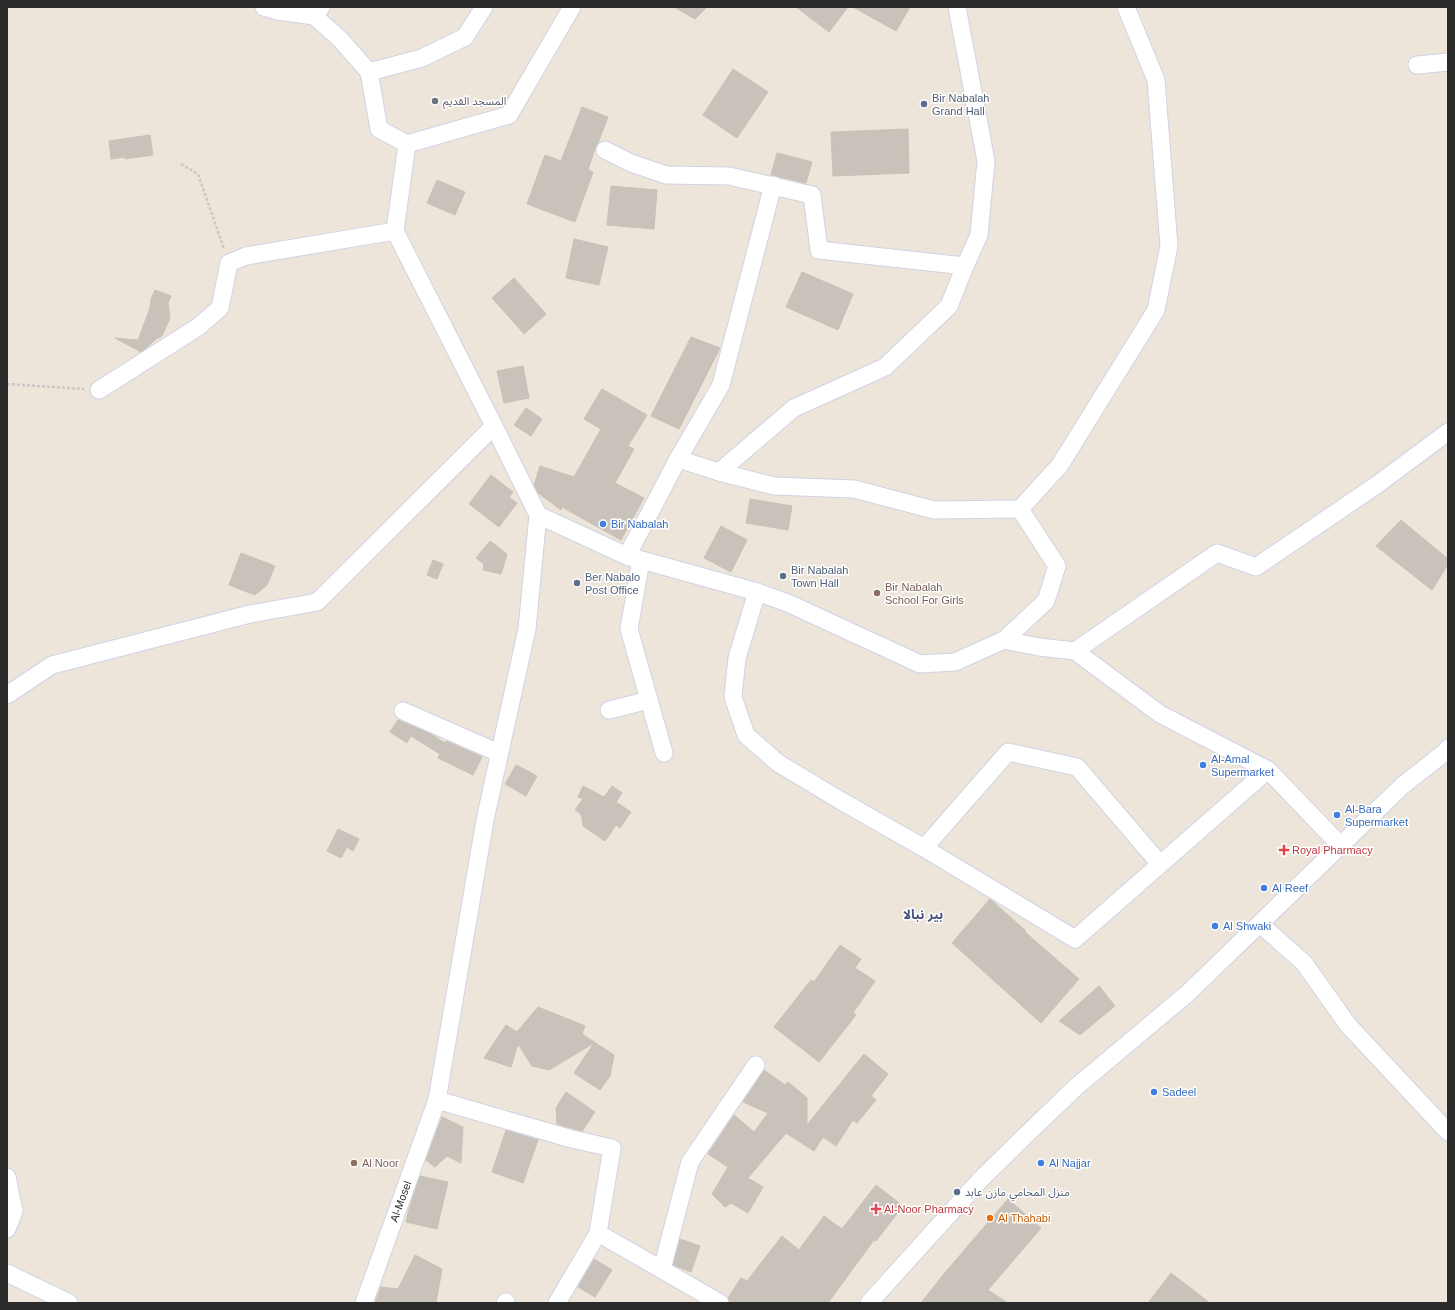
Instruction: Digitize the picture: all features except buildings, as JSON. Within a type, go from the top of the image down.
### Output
[{"type":"street","points":[[264,7],[278,11],[318,12],[369,72],[379,129],[407,144],[509,115],[572,7]]},
{"type":"street","points":[[369,72],[422,58],[465,37],[484,7]]},
{"type":"street","points":[[719,472],[794,408],[885,367],[949,306],[979,235],[986,161],[957,7]]},
{"type":"street","points":[[678,459],[719,472],[774,486],[854,489],[934,510],[1020,509],[1060,465],[1156,310],[1169,246],[1156,80],[1126,7]]},
{"type":"street","points":[[1417,65],[1448,62]]},
{"type":"street","points":[[407,144],[395,231],[538,515],[634,558],[757,592],[790,604],[920,664],[955,662],[1004,640],[1046,601],[1057,566],[1020,509]]},
{"type":"street","points":[[605,150],[631,163],[666,175],[729,176],[812,195],[819,250],[965,266]]},
{"type":"street","points":[[664,753],[629,629],[634,558],[678,459],[721,385],[773,185]]},
{"type":"street","points":[[99,390],[198,327],[220,308],[229,263],[246,256],[395,231]]},
{"type":"street","points":[[7,695],[52,665],[250,614],[317,602],[494,426]]},
{"type":"street","points":[[1075,651],[1217,553],[1256,567],[1378,484],[1448,432]]},
{"type":"street","name":"Al-Mosel","points":[[364,1303],[437,1100],[485,820],[527,629],[538,515]]},
{"type":"street","points":[[757,592],[737,658],[734,697],[746,735],[778,763],[924,848],[1075,939],[1268,770]]},
{"type":"street","points":[[1004,640],[1039,647],[1075,651],[1160,714],[1268,770],[1340,845]]},
{"type":"street","points":[[609,710],[649,700]]},
{"type":"street","points":[[403,711],[499,753]]},
{"type":"street","points":[[869,1303],[982,1178],[1028,1133],[1076,1087],[1188,993],[1402,786],[1444,753],[1448,748]]},
{"type":"street","points":[[924,848],[1008,752],[1077,767],[1160,864]]},
{"type":"street","points":[[1260,924],[1304,963],[1348,1025],[1448,1132]]},
{"type":"street","points":[[662,1269],[690,1162],[756,1065]]},
{"type":"street","points":[[437,1100],[572,1140],[612,1148],[598,1233],[556,1303]]},
{"type":"street","points":[[7,1178],[14,1211],[7,1229]]},
{"type":"street","points":[[598,1233],[720,1303]]},
{"type":"street","points":[[7,1273],[69,1303]]},
{"type":"path","points":[[181,164],[198,174],[229,263]]},
{"type":"path","points":[[7,384],[99,390]]},
{"type":"place","name":"المسجد القديم","points":[[435,101]]},
{"type":"place","name":"Bir Nabalah Grand Hall","points":[[924,104]]},
{"type":"place","name":"Bir Nabalah","points":[[603,524]]},
{"type":"place","name":"Bir Nabalah Town Hall","points":[[783,576]]},
{"type":"place","name":"Ber Nabalo Post Office","points":[[577,583]]},
{"type":"place","name":"Bir Nabalah School For Girls","points":[[877,593]]},
{"type":"place","name":"Al-Amal Supermarket","points":[[1203,765]]},
{"type":"place","name":"Al-Bara Supermarket","points":[[1337,815]]},
{"type":"place","name":"Royal Pharmacy","points":[[1284,850]]},
{"type":"place","name":"Al Reef","points":[[1264,888]]},
{"type":"place","name":"Al Shwaki","points":[[1215,926]]},
{"type":"place","name":"Sadeel","points":[[1154,1092]]},
{"type":"place","name":"Al Noor","points":[[354,1163]]},
{"type":"place","name":"Al Najjar","points":[[1041,1163]]},
{"type":"place","name":"منزل المحامي مازن عابد","points":[[957,1192]]},
{"type":"place","name":"Al-Noor Pharmacy","points":[[876,1209]]},
{"type":"place","name":"Al Thahabi","points":[[990,1218]]},
{"type":"district","name":"بير نبالا","points":[[923,914]]}]
